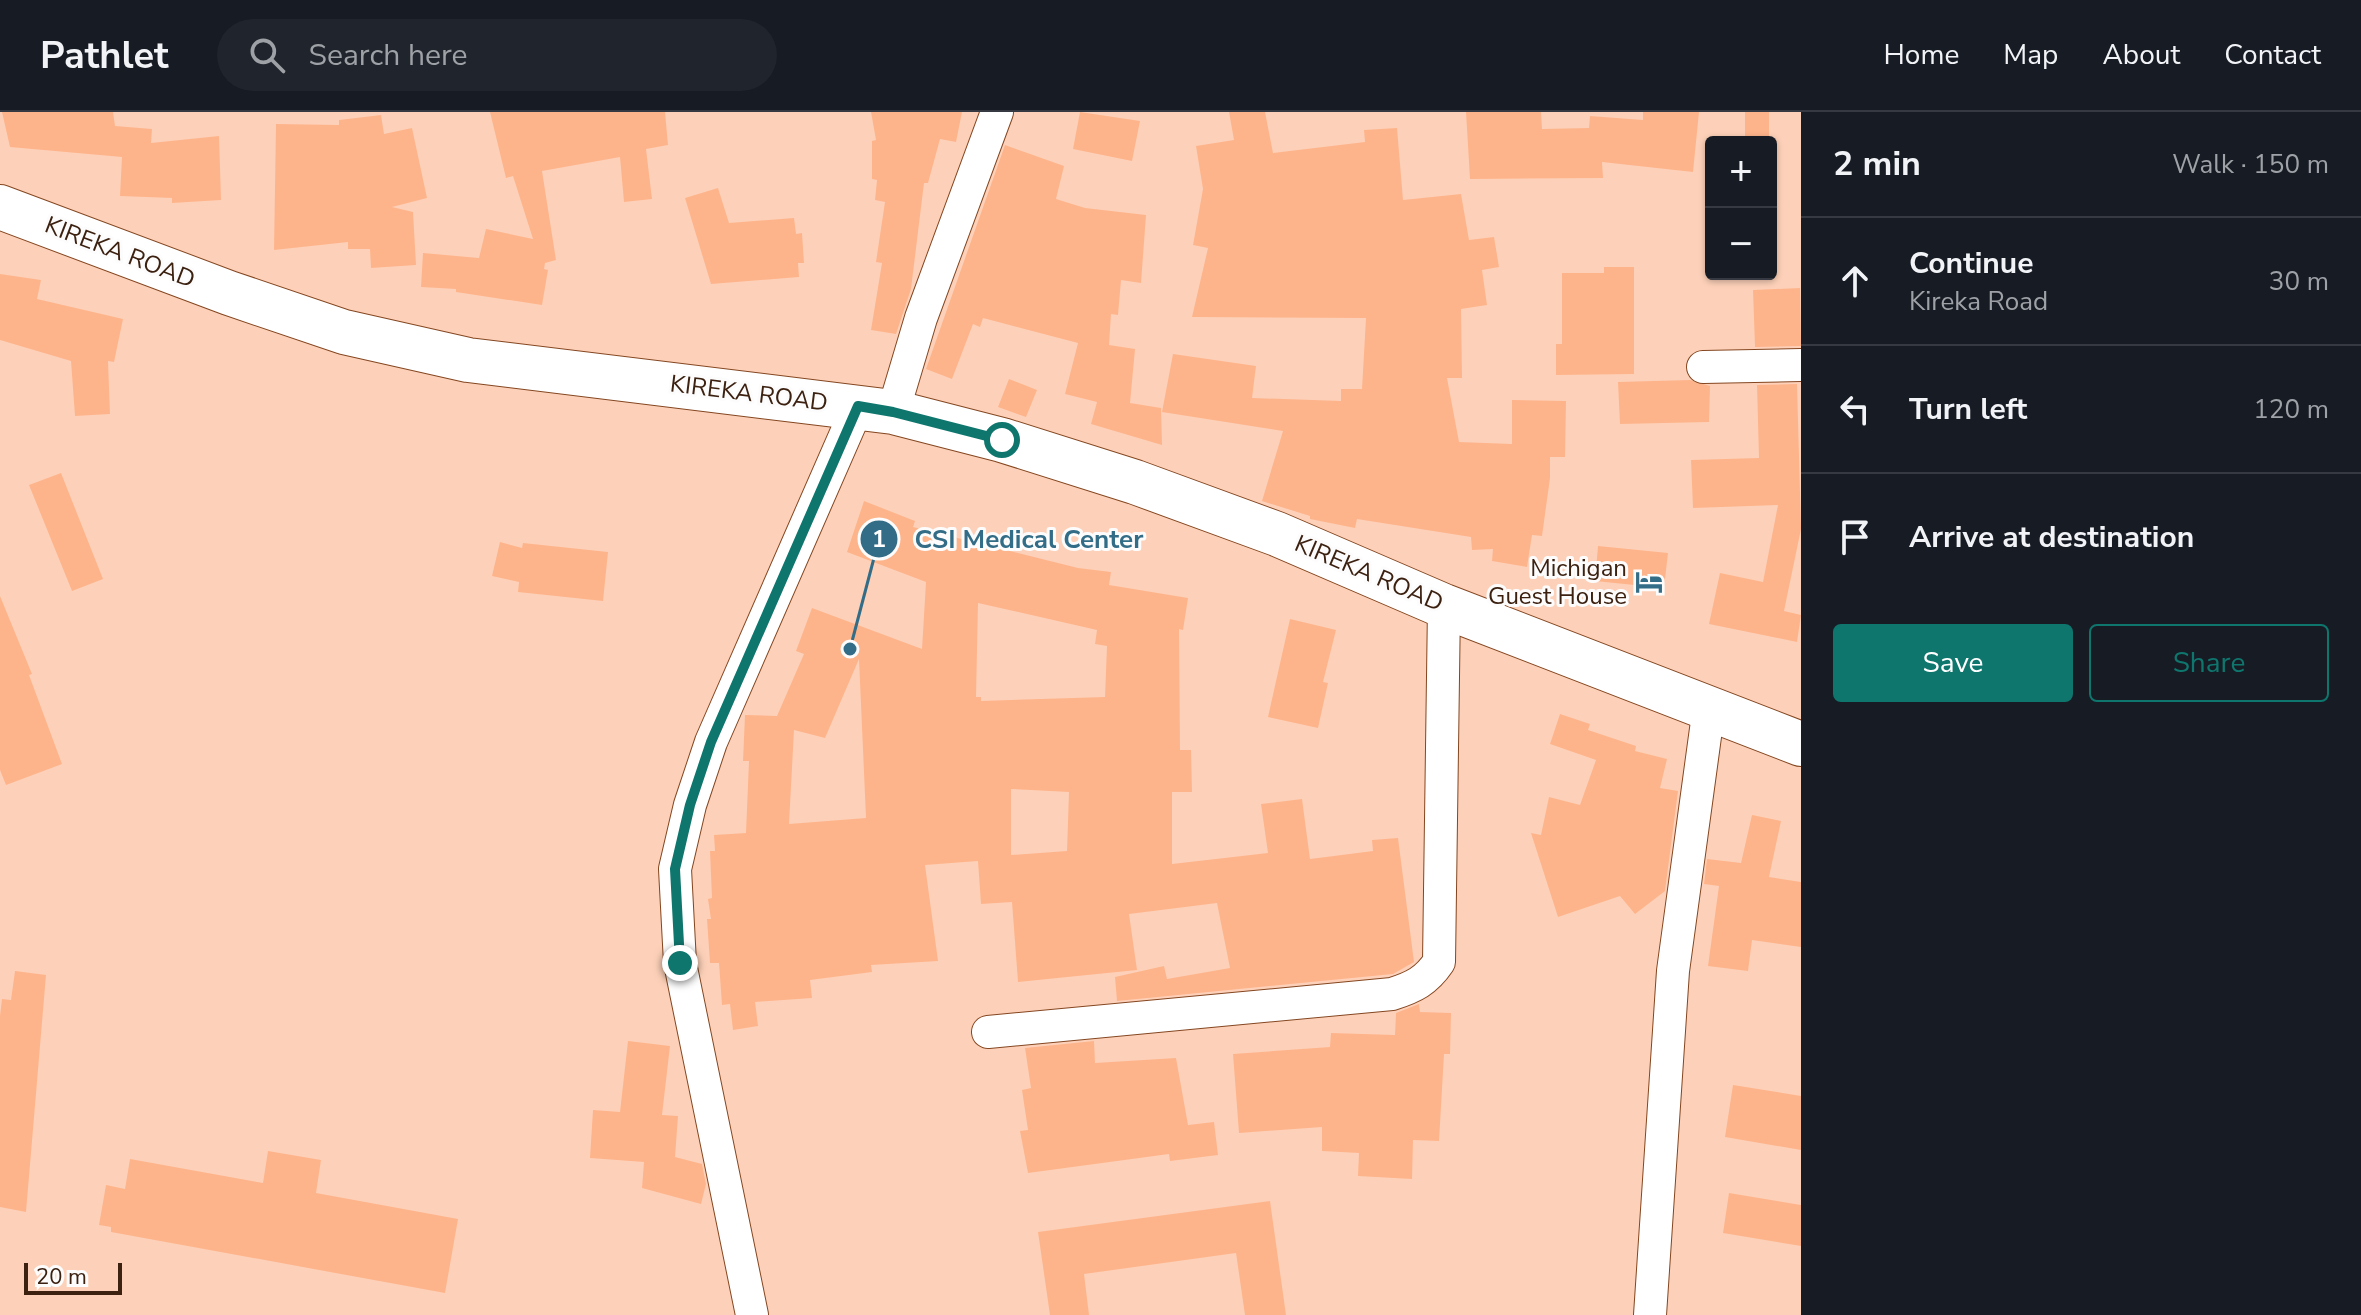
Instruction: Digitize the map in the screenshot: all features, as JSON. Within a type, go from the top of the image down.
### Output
[{"type":"main road","name":"KIREKA ROAD","points":[[0,207],[229,293],[344,332],[468,360],[876,409],[1002,440],[1135,482],[1277,534],[1444,606],[1801,744]]},
{"type":"street","points":[[752,1315],[680,963],[675,869],[690,805],[711,742],[921,318],[997,112]]},
{"type":"street","points":[[1703,367],[1801,365]]},
{"type":"street","points":[[988,1032],[1392,994],[1414,987],[1428,978],[1439,962],[1444,606]]},
{"type":"street","points":[[1650,1315],[1673,971],[1709,707]]},
{"type":"building","points":[[2,112],[113,112],[115,126],[152,129],[151,143],[219,136],[221,200],[172,203],[172,198],[120,196],[122,157],[10,147]]},
{"type":"building","points":[[490,112],[665,112],[668,145],[646,149],[652,199],[624,202],[620,157],[542,171],[556,260],[545,263],[544,269],[548,270],[542,305],[456,292],[456,289],[421,287],[423,253],[479,258],[486,229],[533,239],[513,176],[506,178]]},
{"type":"building","points":[[871,112],[962,112],[956,142],[940,139],[928,183],[924,183],[911,289],[896,334],[871,330],[882,263],[876,262],[885,202],[875,200],[877,180],[872,179],[872,141],[876,140]]},
{"type":"building","points":[[1080,112],[1140,121],[1132,161],[1073,149]]},
{"type":"building","points":[[1229,112],[1265,112],[1273,153],[1365,142],[1364,130],[1397,128],[1403,200],[1461,194],[1469,240],[1494,237],[1499,267],[1482,270],[1487,305],[1461,309],[1462,378],[1447,378],[1459,442],[1512,444],[1512,400],[1566,401],[1565,457],[1550,457],[1542,536],[1532,535],[1527,567],[1492,561],[1493,549],[1472,550],[1471,537],[1357,519],[1355,528],[1310,519],[1310,516],[1262,501],[1283,431],[1162,412],[1173,354],[1256,366],[1252,398],[1341,401],[1341,389],[1362,389],[1366,318],[1192,317],[1208,248],[1193,245],[1203,189],[1196,146],[1234,140]]},
{"type":"building","points":[[1466,112],[1541,112],[1542,129],[1589,128],[1590,116],[1643,120],[1643,112],[1699,112],[1693,172],[1602,162],[1603,178],[1470,179]]},
{"type":"building","points":[[1745,112],[1769,112],[1769,136],[1745,136]]},
{"type":"building","points":[[381,115],[384,134],[412,128],[427,198],[392,207],[413,212],[416,265],[371,268],[370,249],[348,249],[348,242],[274,250],[276,124],[339,125],[339,120]]},
{"type":"building","points":[[1005,145],[1064,166],[1056,199],[1085,208],[1146,215],[1141,283],[1121,280],[1118,315],[1111,314],[1109,345],[1135,349],[1130,403],[1161,408],[1162,445],[1091,424],[1097,402],[1065,394],[1078,343],[983,318],[980,327],[973,324],[952,379],[926,369]]},
{"type":"building","points":[[718,188],[729,223],[794,218],[796,234],[802,233],[804,263],[798,263],[799,277],[711,284],[685,198]]},
{"type":"building","points":[[1604,267],[1634,267],[1634,374],[1556,375],[1556,344],[1562,344],[1562,273],[1604,273]]},
{"type":"building","points":[[0,274],[41,280],[37,299],[123,319],[114,362],[108,361],[110,414],[75,416],[71,361],[0,340]]},
{"type":"building","points":[[1800,288],[1801,346],[1755,347],[1753,290]]},
{"type":"building","points":[[1009,379],[1037,390],[1026,417],[998,407]]},
{"type":"building","points":[[1690,380],[1710,386],[1709,422],[1620,424],[1618,382]]},
{"type":"building","points":[[1797,384],[1801,529],[1784,611],[1801,615],[1797,642],[1709,624],[1720,573],[1763,582],[1778,505],[1693,508],[1691,460],[1759,458],[1757,385]]},
{"type":"building","points":[[61,473],[103,579],[72,591],[29,485]]},
{"type":"building","points":[[864,501],[915,521],[913,527],[1078,568],[1111,572],[1109,585],[1188,598],[1183,630],[1179,629],[1180,750],[1191,750],[1192,792],[1172,792],[1172,864],[1268,853],[1261,804],[1302,799],[1310,859],[1373,851],[1372,840],[1398,838],[1414,962],[1393,974],[1117,1001],[1115,977],[1164,966],[1167,979],[1230,968],[1217,903],[1129,914],[1137,970],[1018,982],[1012,902],[981,904],[978,861],[925,865],[938,961],[871,965],[872,972],[810,980],[812,998],[755,1002],[758,1026],[733,1030],[730,1004],[722,1005],[719,963],[710,963],[707,919],[711,919],[708,899],[712,898],[710,851],[715,851],[714,835],[746,833],[749,761],[743,761],[745,715],[777,716],[804,654],[796,651],[812,608],[922,649],[926,582],[847,552]],"holes":[[[978,603],[1097,630],[1095,644],[1107,646],[1105,697],[981,701],[981,697],[976,697]],[[859,659],[866,818],[789,824],[794,730],[825,738]],[[1011,789],[1069,792],[1067,851],[1011,855]]]},
{"type":"building","points":[[500,542],[522,548],[523,543],[608,552],[603,601],[518,592],[519,582],[492,576]]},
{"type":"building","points":[[1598,546],[1668,553],[1664,588],[1595,581]]},
{"type":"building","points":[[0,596],[32,674],[29,675],[62,764],[6,785],[0,770]]},
{"type":"building","points":[[1290,619],[1336,630],[1323,682],[1328,683],[1318,728],[1268,717]]},
{"type":"building","points":[[1560,714],[1590,724],[1588,730],[1636,746],[1635,751],[1667,759],[1660,788],[1678,791],[1665,891],[1635,914],[1620,896],[1558,917],[1531,833],[1541,835],[1549,797],[1580,805],[1596,760],[1550,744]]},
{"type":"building","points":[[1752,815],[1781,821],[1769,877],[1801,882],[1801,947],[1752,940],[1748,971],[1708,966],[1719,886],[1704,884],[1707,859],[1741,863]]},
{"type":"building","points":[[15,971],[46,975],[26,1212],[0,1207],[0,1016],[2,999],[11,1000]]},
{"type":"building","points":[[1419,1004],[1420,1012],[1451,1013],[1450,1054],[1444,1054],[1439,1141],[1413,1140],[1412,1179],[1358,1176],[1359,1153],[1322,1151],[1322,1127],[1239,1133],[1233,1054],[1330,1047],[1331,1033],[1395,1035],[1396,1013]]},
{"type":"building","points":[[628,1041],[670,1046],[662,1115],[678,1116],[675,1157],[702,1164],[706,1184],[701,1204],[642,1188],[644,1162],[590,1158],[593,1110],[620,1112]]},
{"type":"building","points":[[1094,1041],[1095,1063],[1176,1058],[1188,1125],[1214,1122],[1218,1155],[1170,1161],[1169,1154],[1028,1173],[1020,1131],[1028,1130],[1022,1090],[1031,1088],[1025,1048]]},
{"type":"building","points":[[1733,1085],[1801,1096],[1801,1150],[1725,1137]]},
{"type":"building","points":[[268,1151],[321,1160],[316,1193],[458,1219],[445,1293],[111,1232],[111,1227],[99,1225],[106,1185],[125,1189],[130,1159],[263,1183]]},
{"type":"building","points":[[1729,1193],[1801,1205],[1801,1246],[1723,1233]]},
{"type":"building","points":[[1270,1201],[1286,1315],[1245,1315],[1236,1253],[1084,1274],[1089,1315],[1050,1315],[1038,1232]]},
{"type":"place","name":"Michigan Guest House","points":[[1649,582]]},
{"type":"place","name":"CSI Medical Center","points":[[850,649]]},
{"type":"route","points":[[680,963],[675,869],[690,805],[711,742],[858,406],[1002,440]]}]
